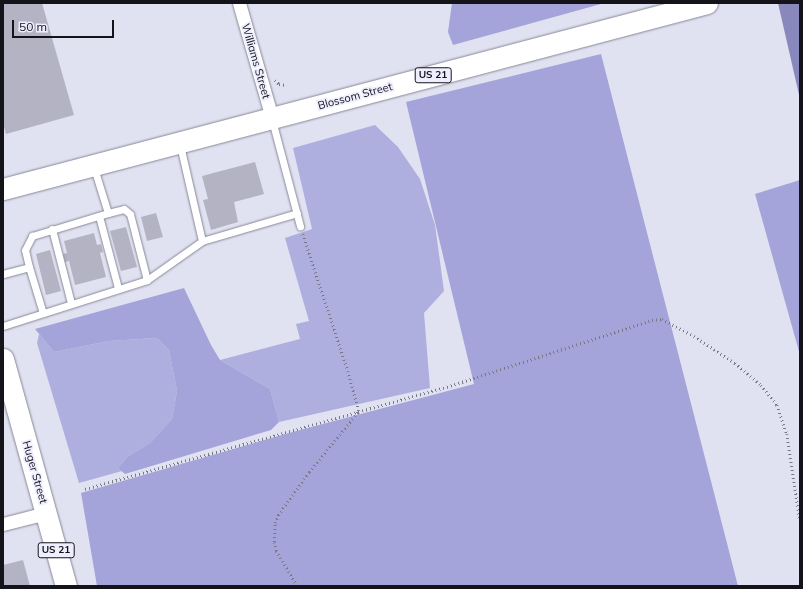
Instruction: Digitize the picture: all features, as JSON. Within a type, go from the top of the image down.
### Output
[{"type":"main road","name":"Blossom Street","points":[[3,189],[707,3]]},
{"type":"main road","name":"Huger Street","points":[[3,359],[66,586]]},
{"type":"street","name":"Williams Street","points":[[239,3],[272,118]]},
{"type":"street","points":[[3,524],[46,513]]},
{"type":"lane","points":[[272,118],[300,226]]},
{"type":"lane","points":[[179,143],[202,242]]},
{"type":"lane","points":[[93,165],[108,213]]},
{"type":"lane","points":[[43,313],[25,250],[32,236],[124,209],[130,214],[147,280]]},
{"type":"lane","points":[[3,326],[71,303],[147,280],[202,242],[297,213]]},
{"type":"lane","points":[[99,216],[118,288]]},
{"type":"lane","points":[[52,230],[71,303]]},
{"type":"lane","points":[[3,274],[29,267]]},
{"type":"path","points":[[274,78],[279,84],[286,85]]},
{"type":"path","points":[[300,226],[348,371],[359,411]]},
{"type":"path","points":[[85,489],[443,388],[652,320],[662,319],[694,336],[735,363],[761,385],[777,405],[787,434],[800,521]]},
{"type":"path","points":[[297,586],[276,551],[274,542],[275,523],[278,514],[309,472],[359,411]]},
{"type":"shaded area","points":[[452,3],[601,4],[453,45],[448,32]]},
{"type":"shaded area","points":[[778,3],[800,3],[800,99]]},
{"type":"shaded area","points":[[601,54],[738,586],[97,586],[81,493],[289,433],[474,384],[406,102]]},
{"type":"shaded area","points":[[375,125],[398,147],[420,179],[435,225],[444,291],[424,313],[430,388],[279,422],[270,389],[220,360],[300,339],[296,324],[309,321],[285,238],[312,229],[293,148]]},
{"type":"shaded area","points":[[800,180],[800,355],[755,194]]},
{"type":"shaded area","points":[[184,288],[211,345],[220,360],[270,389],[279,422],[271,430],[125,474],[118,468],[127,457],[150,443],[172,419],[177,391],[169,350],[157,338],[109,341],[54,352],[35,329]]},
{"type":"shaded area","points":[[39,334],[54,352],[109,341],[157,338],[169,350],[177,391],[172,419],[150,443],[127,457],[118,468],[122,471],[79,483],[37,343]]},
{"type":"building","points":[[3,3],[42,3],[74,115],[6,134],[3,123]]},
{"type":"building","points":[[255,162],[264,194],[234,202],[238,222],[211,230],[203,200],[208,199],[202,176]]},
{"type":"building","points":[[156,213],[163,237],[147,241],[141,217]]},
{"type":"building","points":[[126,227],[137,267],[121,271],[110,231]]},
{"type":"building","points":[[94,233],[97,245],[101,244],[103,252],[100,253],[106,277],[75,285],[69,261],[65,262],[63,254],[67,253],[64,241]]},
{"type":"building","points":[[50,250],[61,291],[46,295],[36,254]]},
{"type":"building","points":[[23,560],[30,586],[3,586],[3,565]]}]
